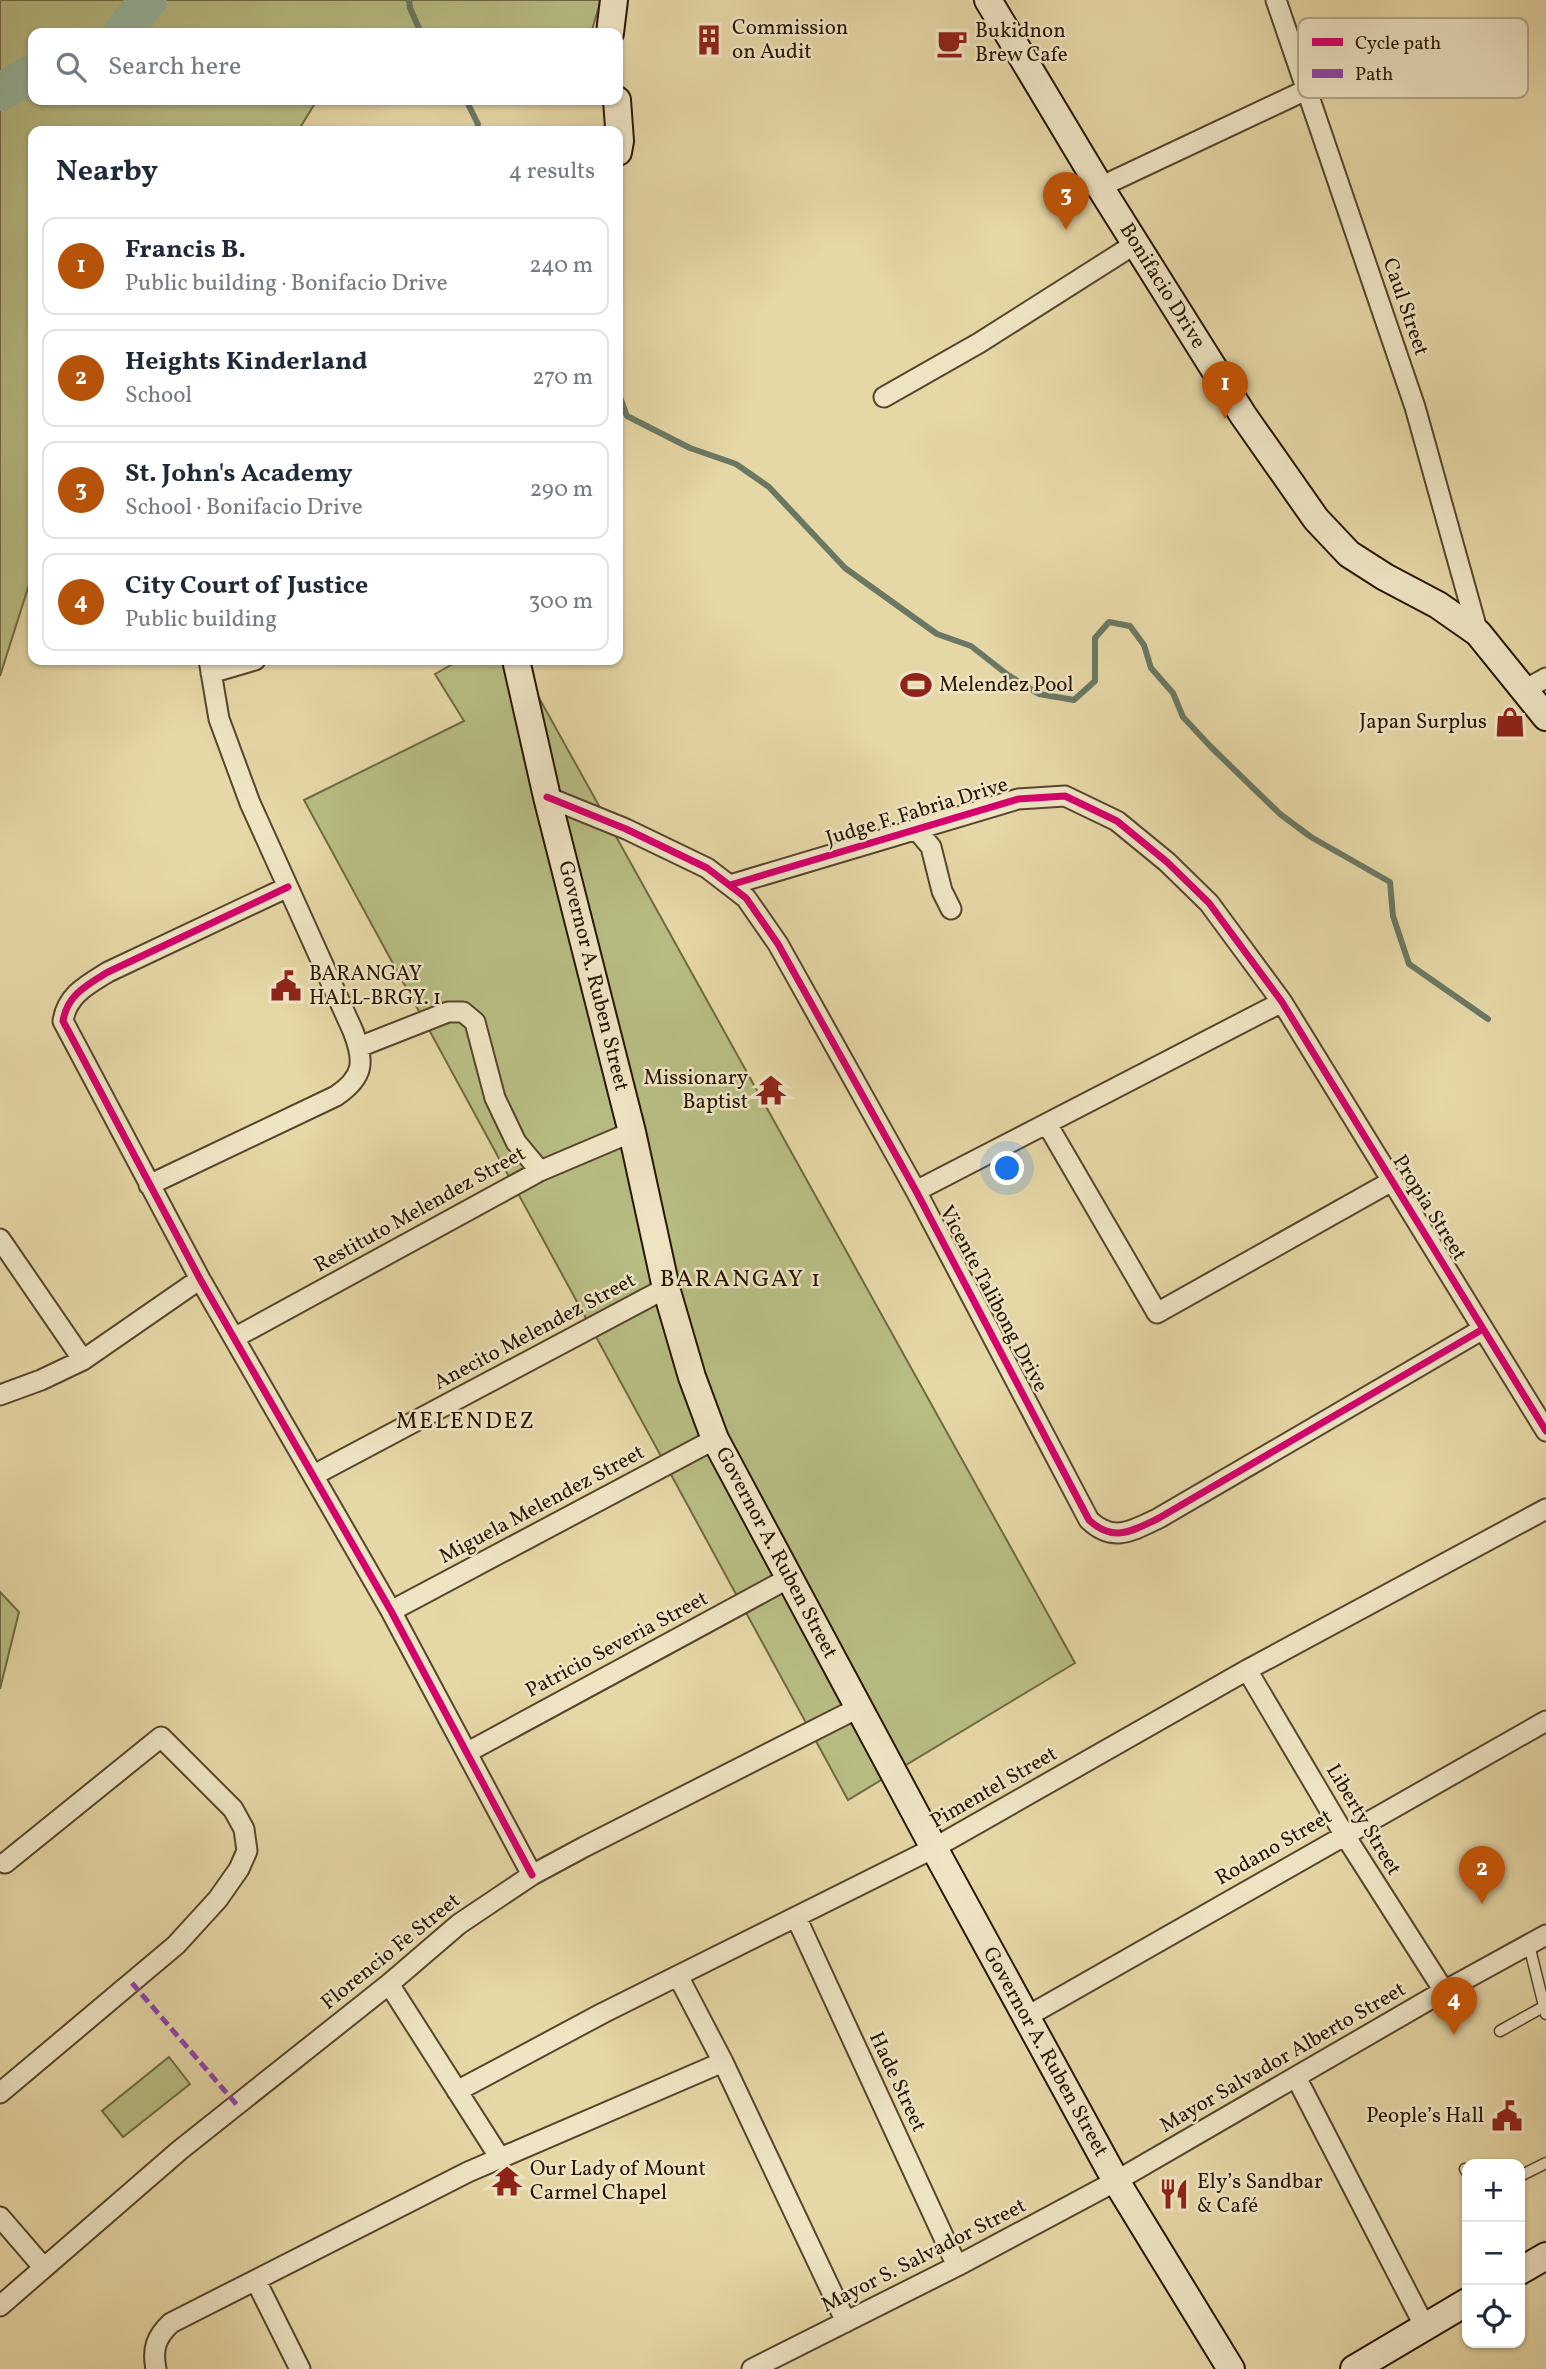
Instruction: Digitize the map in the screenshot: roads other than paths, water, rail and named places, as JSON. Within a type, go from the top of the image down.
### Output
[{"type":"main road","points":[[611,28],[614,0]]},
{"type":"main road","name":"Bonifacio Drive","points":[[988,0],[1242,415],[1317,519],[1349,554],[1438,605],[1478,633],[1535,684],[1546,718]]},
{"type":"main road","points":[[617,105],[619,126]]},
{"type":"main road","name":"Governor A. Ruben Street","points":[[517,665],[547,797],[632,1132],[666,1288],[692,1377],[715,1439],[1116,2181],[1231,2369]]},
{"type":"main road","points":[[1525,2268],[1546,2256]]},
{"type":"main road","points":[[1354,2369],[1462,2305]]},
{"type":"street","name":"Caul Street","points":[[1276,0],[1298,66]]},
{"type":"street","points":[[1100,187],[1298,94]]},
{"type":"street","name":"Caul Street","points":[[1309,98],[1415,407],[1478,633]]},
{"type":"street","points":[[884,397],[979,343],[1135,244]]},
{"type":"street","points":[[149,1185],[336,1096],[353,1084],[360,1070],[359,1047],[250,803],[219,719],[210,667]]},
{"type":"street","name":"Judge F. Fabria Drive","points":[[730,885],[1018,799],[1065,796],[1117,821],[1167,862],[1209,903],[1282,1002]]},
{"type":"street","name":"Vicente Talibong Drive","points":[[547,797],[626,829],[707,868],[746,898],[778,944],[916,1191],[1089,1520],[1106,1532],[1130,1532],[1159,1518],[1483,1329]]},
{"type":"street","points":[[916,829],[931,847],[942,891],[951,909]]},
{"type":"street","points":[[288,887],[108,972],[84,986],[68,1004],[63,1021],[200,1279],[391,1611],[532,1875]]},
{"type":"street","points":[[916,1191],[1282,1002]]},
{"type":"street","name":"Propia Street","points":[[1282,1002],[1546,1431]]},
{"type":"street","points":[[359,1047],[447,1012],[463,1012],[475,1022],[495,1098],[516,1142],[540,1171]]},
{"type":"street","points":[[1046,1124],[1157,1312],[1392,1181]]},
{"type":"street","name":"Restituto Melendez Street","points":[[234,1338],[540,1171],[632,1132]]},
{"type":"street","points":[[0,1239],[83,1360]]},
{"type":"street","points":[[0,1395],[41,1380],[83,1360],[200,1279]]},
{"type":"street","name":"Anecito Melendez Street","points":[[314,1475],[666,1288]]},
{"type":"street","name":"Miguela Melendez Street","points":[[391,1611],[715,1439]]},
{"type":"street","name":"Pimentel Street","points":[[457,2091],[678,1976],[934,1848],[1247,1670],[1546,1509]]},
{"type":"street","name":"Patricio Severia Street","points":[[468,1752],[789,1578]]},
{"type":"street","name":"Liberty Street","points":[[1247,1670],[1344,1834],[1444,1991]]},
{"type":"street","name":"Florencio Fe Street","points":[[0,2306],[180,2150],[389,1984],[459,1924],[532,1875],[860,1707]]},
{"type":"street","name":"Rodano Street","points":[[1026,2017],[1546,1721]]},
{"type":"street","points":[[0,2093],[177,1945],[218,1899],[239,1869],[247,1851],[244,1829],[233,1809],[161,1737],[5,1863]]},
{"type":"street","name":"Hade Street","points":[[796,1917],[957,2266]]},
{"type":"street","name":"Mayor Salvador Alberto Street","points":[[1116,2181],[1444,1991],[1538,1940]]},
{"type":"street","points":[[678,1976],[723,2062],[846,2322]]},
{"type":"street","points":[[389,1984],[500,2158]]},
{"type":"street","points":[[156,2369],[153,2356],[155,2343],[160,2333],[171,2323],[468,2172],[723,2062]]},
{"type":"street","points":[[1296,2077],[1425,2327]]},
{"type":"street","name":"Mayor S. Salvador Street","points":[[752,2369],[957,2266],[1116,2181]]},
{"type":"street","points":[[0,2217],[44,2268]]},
{"type":"street","points":[[256,2281],[300,2369]]},
{"type":"lane","points":[[1500,2031],[1545,2010],[1538,1940]]},
{"type":"lane","points":[[1525,2174],[1546,2163]]},
{"type":"waterway","points":[[126,28],[148,0]]},
{"type":"waterway","points":[[409,0],[419,28]]},
{"type":"waterway","points":[[0,92],[28,76]]},
{"type":"waterway","points":[[468,105],[477,126]]},
{"type":"waterway","points":[[623,405],[627,416],[690,448],[736,464],[769,487],[845,568],[937,634],[971,646],[1008,675],[1039,694],[1074,700],[1095,681],[1095,638],[1109,622],[1130,626],[1144,645],[1151,668],[1173,693],[1183,717],[1280,814],[1311,837],[1390,882],[1393,916],[1409,964],[1488,1019]]},
{"type":"place","name":"Commission on Audit","points":[[709,40]]},
{"type":"place","name":"Bukidnon Brew Cafe","points":[[952,43]]},
{"type":"place","name":"St. John's Academy","points":[[1066,230]]},
{"type":"place","name":"Francis B.","points":[[1225,419]]},
{"type":"place","name":"Melendez Pool","points":[[916,685]]},
{"type":"place","name":"Japan Surplus","points":[[1510,722]]},
{"type":"place","name":"BARANGAY HALL-BRGY. 1","points":[[286,986]]},
{"type":"place","name":"Missionary Baptist","points":[[771,1090]]},
{"type":"place","name":"Heights Kinderland","points":[[1482,1904]]},
{"type":"place","name":"City Court of Justice","points":[[1454,2035]]},
{"type":"place","name":"People’s Hall","points":[[1507,2116]]},
{"type":"place","name":"Our Lady of Mount Carmel Chapel","points":[[507,2181]]},
{"type":"place","name":"Ely’s Sandbar & Café","points":[[1174,2194]]},
{"type":"district","name":"BARANGAY 1","points":[[741,1280]]},
{"type":"district","name":"MELENDEZ","points":[[466,1422]]}]
